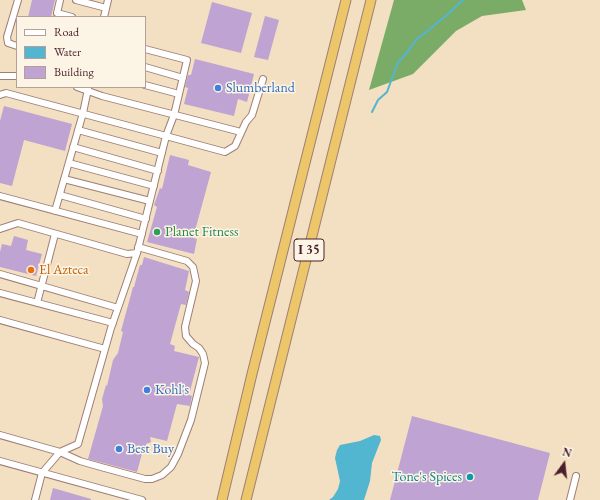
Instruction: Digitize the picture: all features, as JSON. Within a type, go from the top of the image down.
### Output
[{"type":"highway","name":"I 35","points":[[222,500],[252,374],[346,0]]},
{"type":"highway","name":"I 35","points":[[246,500],[371,0]]},
{"type":"street","points":[[16,46],[8,43],[7,37],[18,0]]},
{"type":"street","points":[[60,0],[57,13],[68,16]]},
{"type":"street","points":[[76,0],[106,8]]},
{"type":"street","points":[[104,16],[108,0]]},
{"type":"street","points":[[35,500],[42,472],[60,452],[78,444],[112,323],[142,234],[166,136],[174,115],[187,60],[146,49]]},
{"type":"street","points":[[146,67],[183,78]]},
{"type":"street","points":[[0,76],[16,76]]},
{"type":"street","points":[[0,95],[6,93],[225,152],[235,146],[246,122],[252,115],[263,79]]},
{"type":"street","points":[[146,85],[179,94]]},
{"type":"street","points":[[56,211],[83,113],[88,89],[102,96],[241,132]]},
{"type":"street","points":[[78,130],[162,153]]},
{"type":"street","points":[[73,147],[158,171]]},
{"type":"street","points":[[69,163],[154,186]]},
{"type":"street","points":[[64,180],[150,201]]},
{"type":"street","points":[[60,195],[146,219]]},
{"type":"street","points":[[0,196],[142,234]]},
{"type":"street","points":[[0,229],[18,223],[128,254],[137,250],[187,261],[191,264],[195,272],[196,281],[185,327],[186,336],[192,344],[199,348],[203,354],[205,363],[192,420],[178,454],[171,467],[162,475],[152,479],[145,479],[80,461],[60,452],[0,435]]},
{"type":"street","points":[[37,303],[55,234]]},
{"type":"street","points":[[0,274],[118,308]]},
{"type":"street","points":[[0,294],[112,323]]},
{"type":"street","points":[[0,320],[105,349]]},
{"type":"street","points":[[0,461],[142,500]]},
{"type":"street","points":[[570,500],[576,476]]},
{"type":"green space","points":[[394,0],[522,0],[526,10],[482,16],[456,31],[413,74],[369,90]]},
{"type":"water","points":[[374,435],[380,436],[381,440],[372,463],[370,481],[364,500],[329,500],[338,489],[340,481],[335,458],[340,445],[360,441]]},
{"type":"building","points":[[32,0],[55,0],[51,16],[28,16]]},
{"type":"building","points":[[212,2],[252,13],[241,53],[201,43]]},
{"type":"building","points":[[265,16],[279,20],[268,60],[254,57]]},
{"type":"building","name":"Slumberland","points":[[195,59],[254,74],[247,102],[238,99],[234,116],[184,104],[188,88],[185,87],[188,75],[191,75]]},
{"type":"building","points":[[4,106],[72,124],[65,151],[24,140],[12,186],[0,183],[0,121]]},
{"type":"building","points":[[170,155],[189,160],[188,165],[211,172],[193,238],[197,239],[194,254],[147,242],[157,207],[154,205],[160,188],[162,189]]},
{"type":"building","points":[[14,236],[28,240],[26,250],[42,254],[36,276],[0,267],[0,252],[2,244],[11,246]]},
{"type":"building","points":[[144,257],[189,271],[185,290],[189,292],[186,305],[181,304],[170,344],[175,346],[174,351],[199,357],[189,395],[192,396],[190,406],[177,404],[167,441],[150,437],[151,442],[146,444],[148,451],[143,450],[137,472],[88,459],[103,406],[102,399],[106,385],[107,386],[113,360],[118,353],[123,332],[121,331],[133,287]]},
{"type":"building","name":"Tone's Spices","points":[[412,416],[550,453],[538,500],[390,500]]},
{"type":"building","points":[[53,488],[91,499],[91,500],[50,500]]},
{"type":"waterway","points":[[372,112],[378,100],[387,92],[398,62],[416,40],[463,0]]},
{"type":"place","name":"Slumberland","points":[[218,88]]},
{"type":"place","name":"Planet Fitness","points":[[157,232]]},
{"type":"place","name":"El Azteca","points":[[31,270]]},
{"type":"place","name":"Kohl's","points":[[147,390]]},
{"type":"place","name":"Best Buy","points":[[119,449]]},
{"type":"place","name":"Tone's Spices","points":[[470,477]]}]
